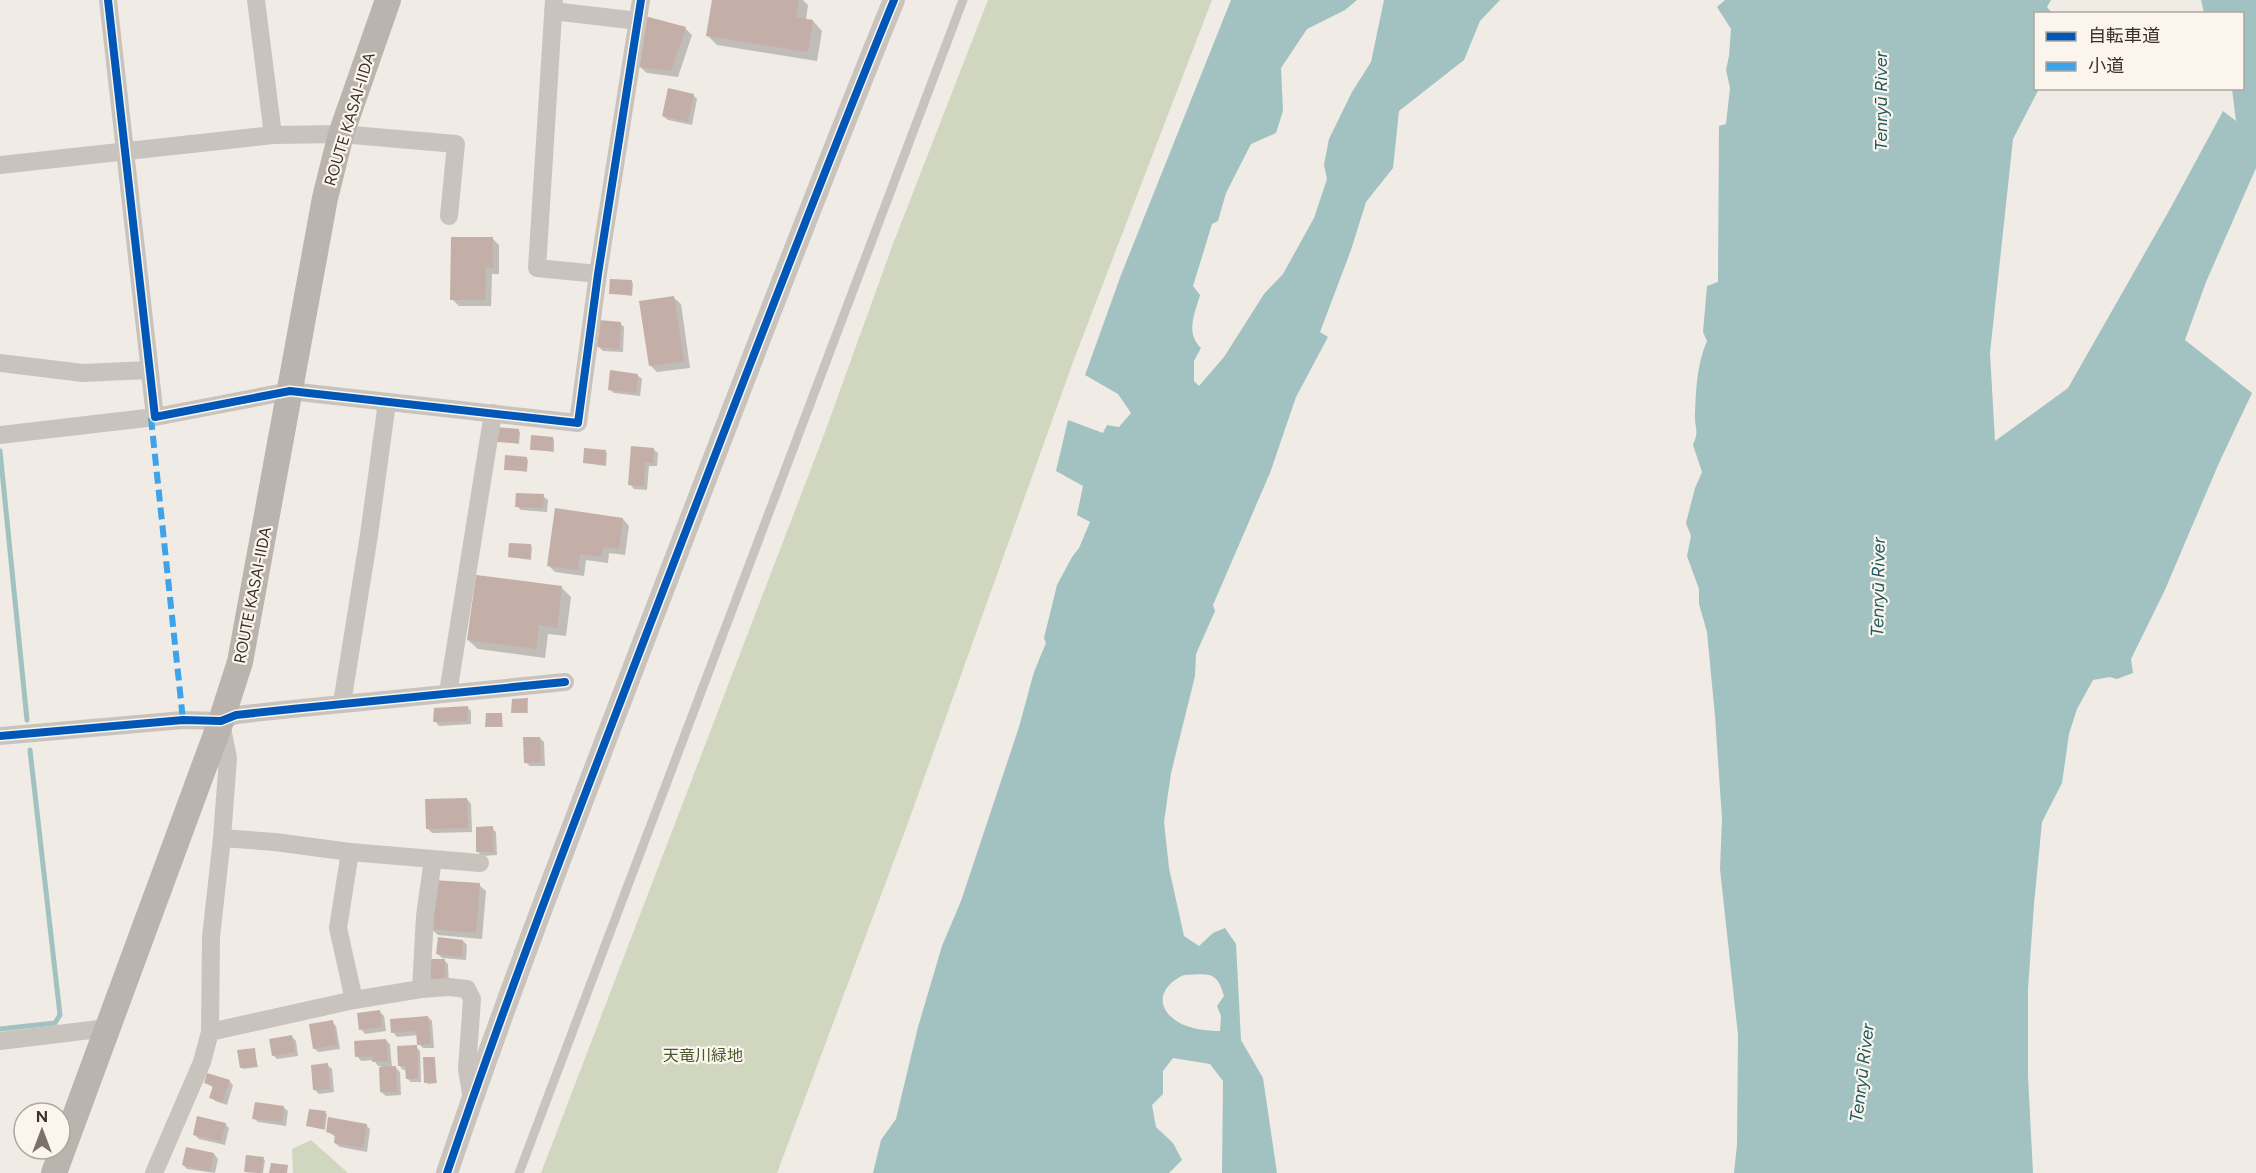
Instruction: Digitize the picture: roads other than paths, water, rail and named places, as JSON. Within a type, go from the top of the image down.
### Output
[{"type":"main road","name":"ROUTE KASAI-IIDA","points":[[54,1173],[221,721],[240,662],[325,198],[341,134],[388,0]]},
{"type":"street","points":[[108,0],[155,417]]},
{"type":"street","points":[[256,0],[273,135]]},
{"type":"street","points":[[2,435],[155,417],[290,392],[578,423],[598,274],[641,0]]},
{"type":"street","points":[[447,1173],[582,799],[820,182],[894,0]]},
{"type":"street","points":[[598,274],[537,268],[554,6],[638,21]]},
{"type":"street","points":[[0,165],[273,135],[341,134],[456,144],[449,216]]},
{"type":"street","points":[[0,363],[83,373],[150,370]]},
{"type":"street","points":[[342,703],[369,535],[387,402]]},
{"type":"street","points":[[448,693],[493,413]]},
{"type":"street","points":[[0,736],[183,720],[221,721],[236,715],[565,682]]},
{"type":"street","points":[[154,1173],[202,1062],[210,1032],[211,937],[228,758],[221,721]]},
{"type":"street","points":[[222,838],[480,863]]},
{"type":"street","points":[[350,852],[338,928],[354,1000]]},
{"type":"street","points":[[421,989],[425,916],[433,859]]},
{"type":"street","points":[[210,1032],[354,1000],[421,989],[449,987],[467,989],[472,999],[467,1069],[472,1099]]},
{"type":"street","points":[[0,1041],[107,1028]]},
{"type":"lane","points":[[519,1173],[963,0]]},
{"type":"water","points":[[1231,0],[1357,0],[1345,10],[1307,29],[1281,68],[1283,111],[1276,133],[1251,144],[1226,193],[1218,221],[1212,224],[1193,286],[1200,295],[1192,329],[1193,336],[1201,348],[1194,361],[1194,381],[1199,386],[1224,357],[1264,294],[1283,274],[1314,218],[1327,179],[1324,165],[1329,139],[1352,92],[1371,62],[1384,0],[1500,0],[1480,21],[1464,60],[1399,111],[1393,168],[1366,202],[1351,250],[1320,332],[1328,337],[1296,397],[1270,473],[1213,605],[1215,611],[1196,654],[1195,676],[1171,773],[1164,822],[1169,868],[1184,936],[1199,946],[1213,933],[1225,928],[1236,944],[1241,1040],[1263,1078],[1277,1173],[1222,1173],[1223,1081],[1210,1064],[1173,1058],[1163,1071],[1163,1094],[1152,1105],[1156,1127],[1173,1143],[1182,1160],[1169,1173],[873,1173],[881,1140],[896,1119],[918,1027],[942,946],[961,901],[1019,727],[1034,672],[1046,643],[1044,638],[1057,585],[1079,548],[1090,522],[1077,515],[1083,486],[1056,471],[1068,420],[1103,433],[1107,425],[1119,427],[1131,413],[1118,394],[1085,375],[1121,275]],"holes":[[[1184,975],[1210,975],[1218,982],[1224,996],[1217,1006],[1221,1016],[1220,1031],[1199,1029],[1183,1024],[1170,1016],[1165,1009],[1163,1003],[1165,990],[1176,979]]]},
{"type":"water","name":"Tenryū River","points":[[1725,0],[2051,0],[2047,7],[2051,12],[2034,12],[2034,90],[2038,90],[2013,139],[1990,353],[1995,441],[2068,388],[2223,111],[2236,121],[2232,90],[2244,90],[2244,12],[2204,12],[2201,0],[2256,0],[2256,168],[2206,282],[2185,340],[2252,393],[2219,463],[2164,592],[2131,659],[2133,673],[2117,679],[2110,677],[2093,680],[2077,709],[2069,734],[2062,783],[2042,822],[2028,989],[2028,1076],[2033,1173],[1734,1173],[1737,1145],[1738,1035],[1720,869],[1722,819],[1715,716],[1707,632],[1699,604],[1699,589],[1687,556],[1691,536],[1686,523],[1695,488],[1702,472],[1693,445],[1696,432],[1695,413],[1701,359],[1707,341],[1703,332],[1707,286],[1718,282],[1719,126],[1726,124],[1730,88],[1726,70],[1731,29],[1717,7]]},
{"type":"waterway","points":[[0,451],[27,720]]},
{"type":"waterway","points":[[0,1029],[55,1023],[60,1015],[30,750]]},
{"type":"park label","name":"天竜川緑地","points":[[703,1055]]}]
